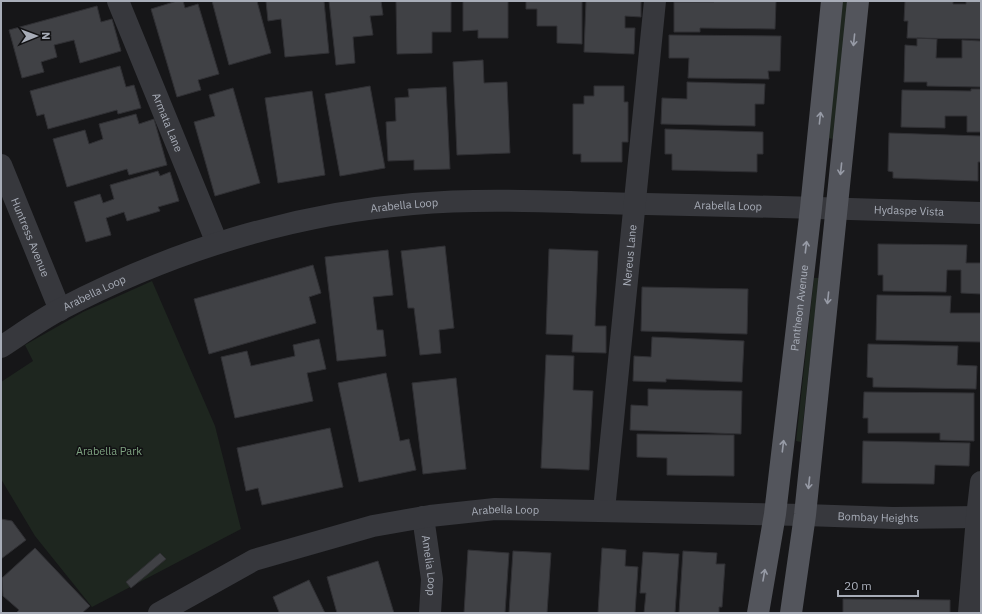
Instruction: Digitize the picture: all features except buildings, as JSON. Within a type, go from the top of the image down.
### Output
[{"type":"main road","name":"Pantheon Avenue","points":[[758,613],[775,514],[811,208],[832,1]]},
{"type":"main road","points":[[792,613],[805,515],[858,1]]},
{"type":"street","name":"Armata Lane","points":[[118,1],[217,243]]},
{"type":"street","name":"Nereus Lane","points":[[604,510],[655,1]]},
{"type":"street","name":"Huntress Avenue","points":[[1,165],[60,310]]},
{"type":"street","name":"Arabella Loop","points":[[1,347],[60,310],[140,272],[217,243],[327,215],[413,204],[497,200],[837,208]]},
{"type":"street","name":"Hydaspe Vista","points":[[837,208],[981,213]]},
{"type":"street","points":[[969,613],[979,517],[981,482]]},
{"type":"street","name":"Arabella Loop","points":[[159,613],[254,560],[373,526],[423,517],[495,509],[775,514]]},
{"type":"street","name":"Bombay Heights","points":[[775,514],[894,518],[979,517]]},
{"type":"street","name":"Amelia Loop","points":[[423,517],[432,579],[430,613]]},
{"type":"green space","points":[[841,1],[848,1],[834,139],[827,138]]},
{"type":"green space","points":[[814,278],[819,278],[801,442],[796,441]]},
{"type":"green space","name":"Arabella Park","points":[[152,281],[215,426],[241,529],[92,607],[35,536],[1,479],[1,382],[33,361],[25,345],[83,312]]}]
